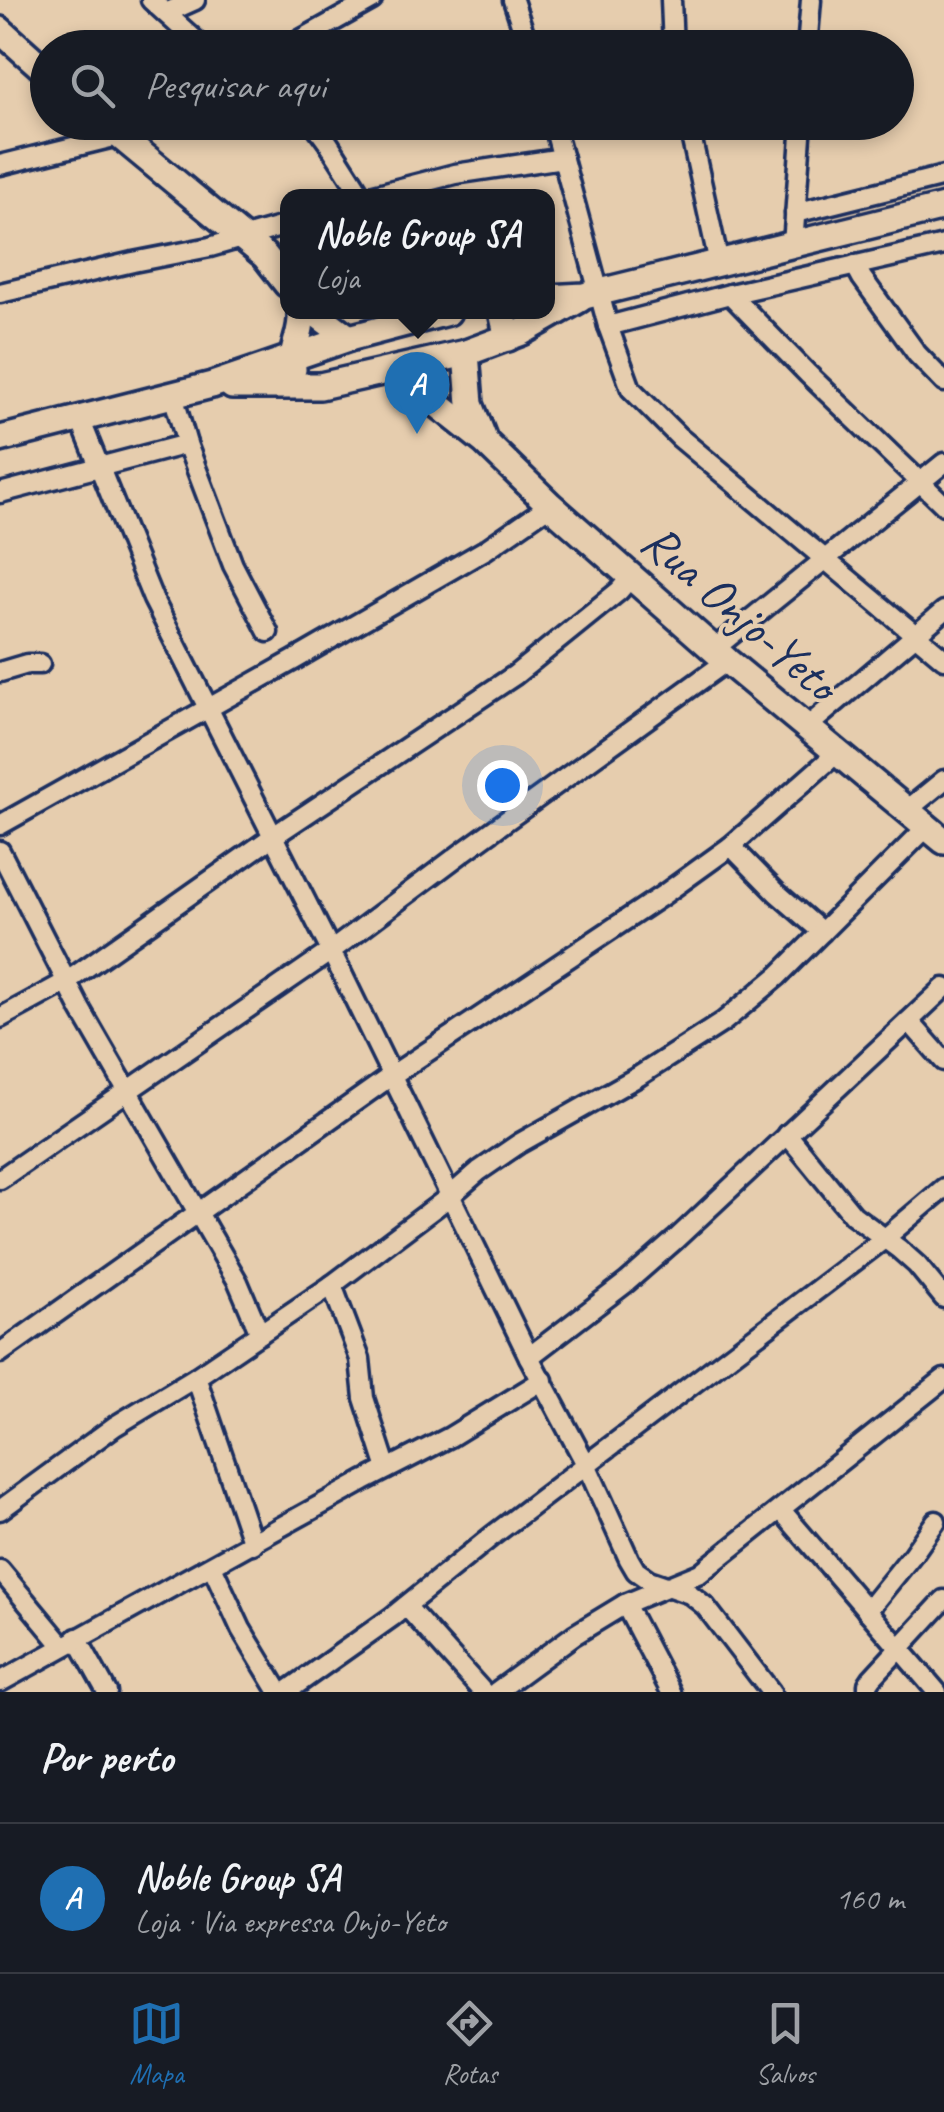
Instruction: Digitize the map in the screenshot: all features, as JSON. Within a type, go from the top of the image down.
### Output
[{"type":"main road","points":[[0,30],[30,57]]},
{"type":"main road","points":[[124,140],[245,238],[280,275]]},
{"type":"main road","points":[[555,297],[592,294],[944,207]]},
{"type":"main road","points":[[555,313],[592,294]]},
{"type":"main road","points":[[300,388],[292,358],[299,342],[301,319]]},
{"type":"main road","points":[[323,319],[349,338]]},
{"type":"main road","points":[[0,438],[212,386],[349,338],[421,319]]},
{"type":"main road","points":[[504,319],[508,338]]},
{"type":"main road","points":[[212,386],[320,386],[466,353],[544,319]]},
{"type":"main road","points":[[466,353],[470,404],[485,442]]},
{"type":"main road","name":"Rua Onjo-Yeto","points":[[399,368],[437,406],[485,442],[550,505],[721,655],[936,834]]},
{"type":"street","points":[[151,0],[184,30]]},
{"type":"street","points":[[166,13],[195,0]]},
{"type":"street","points":[[318,30],[372,0]]},
{"type":"street","points":[[513,0],[523,30]]},
{"type":"street","points":[[671,0],[672,30]]},
{"type":"street","points":[[808,30],[811,0]]},
{"type":"street","points":[[0,166],[77,140]]},
{"type":"street","points":[[326,140],[358,189]]},
{"type":"street","points":[[558,140],[592,294],[632,388],[679,437],[944,659]]},
{"type":"street","points":[[692,140],[718,263]]},
{"type":"street","points":[[792,244],[801,140]]},
{"type":"street","points":[[397,189],[455,174],[563,158]]},
{"type":"street","points":[[795,213],[944,176]]},
{"type":"street","points":[[0,292],[280,228]]},
{"type":"street","points":[[608,326],[944,246]]},
{"type":"street","points":[[855,265],[917,354],[944,382]]},
{"type":"street","points":[[730,294],[944,506]]},
{"type":"street","points":[[173,395],[186,444],[233,565],[268,632]]},
{"type":"street","points":[[80,418],[153,599],[586,1464],[629,1559],[636,1571],[649,1580],[690,1594],[706,1606],[771,1692]]},
{"type":"street","points":[[0,492],[186,444]]},
{"type":"street","points":[[0,1180],[330,952],[463,852],[721,655],[823,560],[944,462]]},
{"type":"street","points":[[0,826],[484,550],[550,505]]},
{"type":"street","points":[[0,1018],[66,982],[272,837],[514,675],[619,591],[631,576]]},
{"type":"street","points":[[806,727],[944,611]]},
{"type":"street","points":[[0,672],[40,664]]},
{"type":"street","points":[[0,1353],[391,1076],[663,895],[731,846],[837,752]]},
{"type":"street","points":[[906,811],[944,780]]},
{"type":"street","points":[[0,1510],[115,1426],[196,1377],[332,1284],[520,1143],[639,1076],[724,1022],[936,834]]},
{"type":"street","points":[[731,846],[822,932]]},
{"type":"street","points":[[0,851],[66,982],[238,1282],[260,1334]]},
{"type":"street","points":[[530,1357],[628,1282],[944,988]]},
{"type":"street","points":[[909,1021],[944,1061]]},
{"type":"street","points":[[787,1134],[852,1214],[917,1265],[944,1298]]},
{"type":"street","points":[[212,1566],[241,1628],[282,1692],[406,1606],[492,1536],[884,1239],[944,1188]]},
{"type":"street","points":[[332,1284],[360,1359],[364,1398],[387,1469]]},
{"type":"street","points":[[196,1377],[253,1544]]},
{"type":"street","points":[[0,1682],[450,1437],[543,1380]]},
{"type":"street","points":[[496,1692],[574,1635],[625,1604],[700,1573],[944,1380]]},
{"type":"street","points":[[780,1510],[936,1688]]},
{"type":"street","points":[[867,1611],[936,1521]]},
{"type":"street","points":[[0,1570],[70,1642],[107,1692]]},
{"type":"street","points":[[868,1692],[870,1681],[944,1600]]},
{"type":"street","points":[[625,1604],[671,1692]]},
{"type":"street","points":[[406,1606],[482,1692]]},
{"type":"place","name":"Noble Group SA","points":[[417,434]]}]
